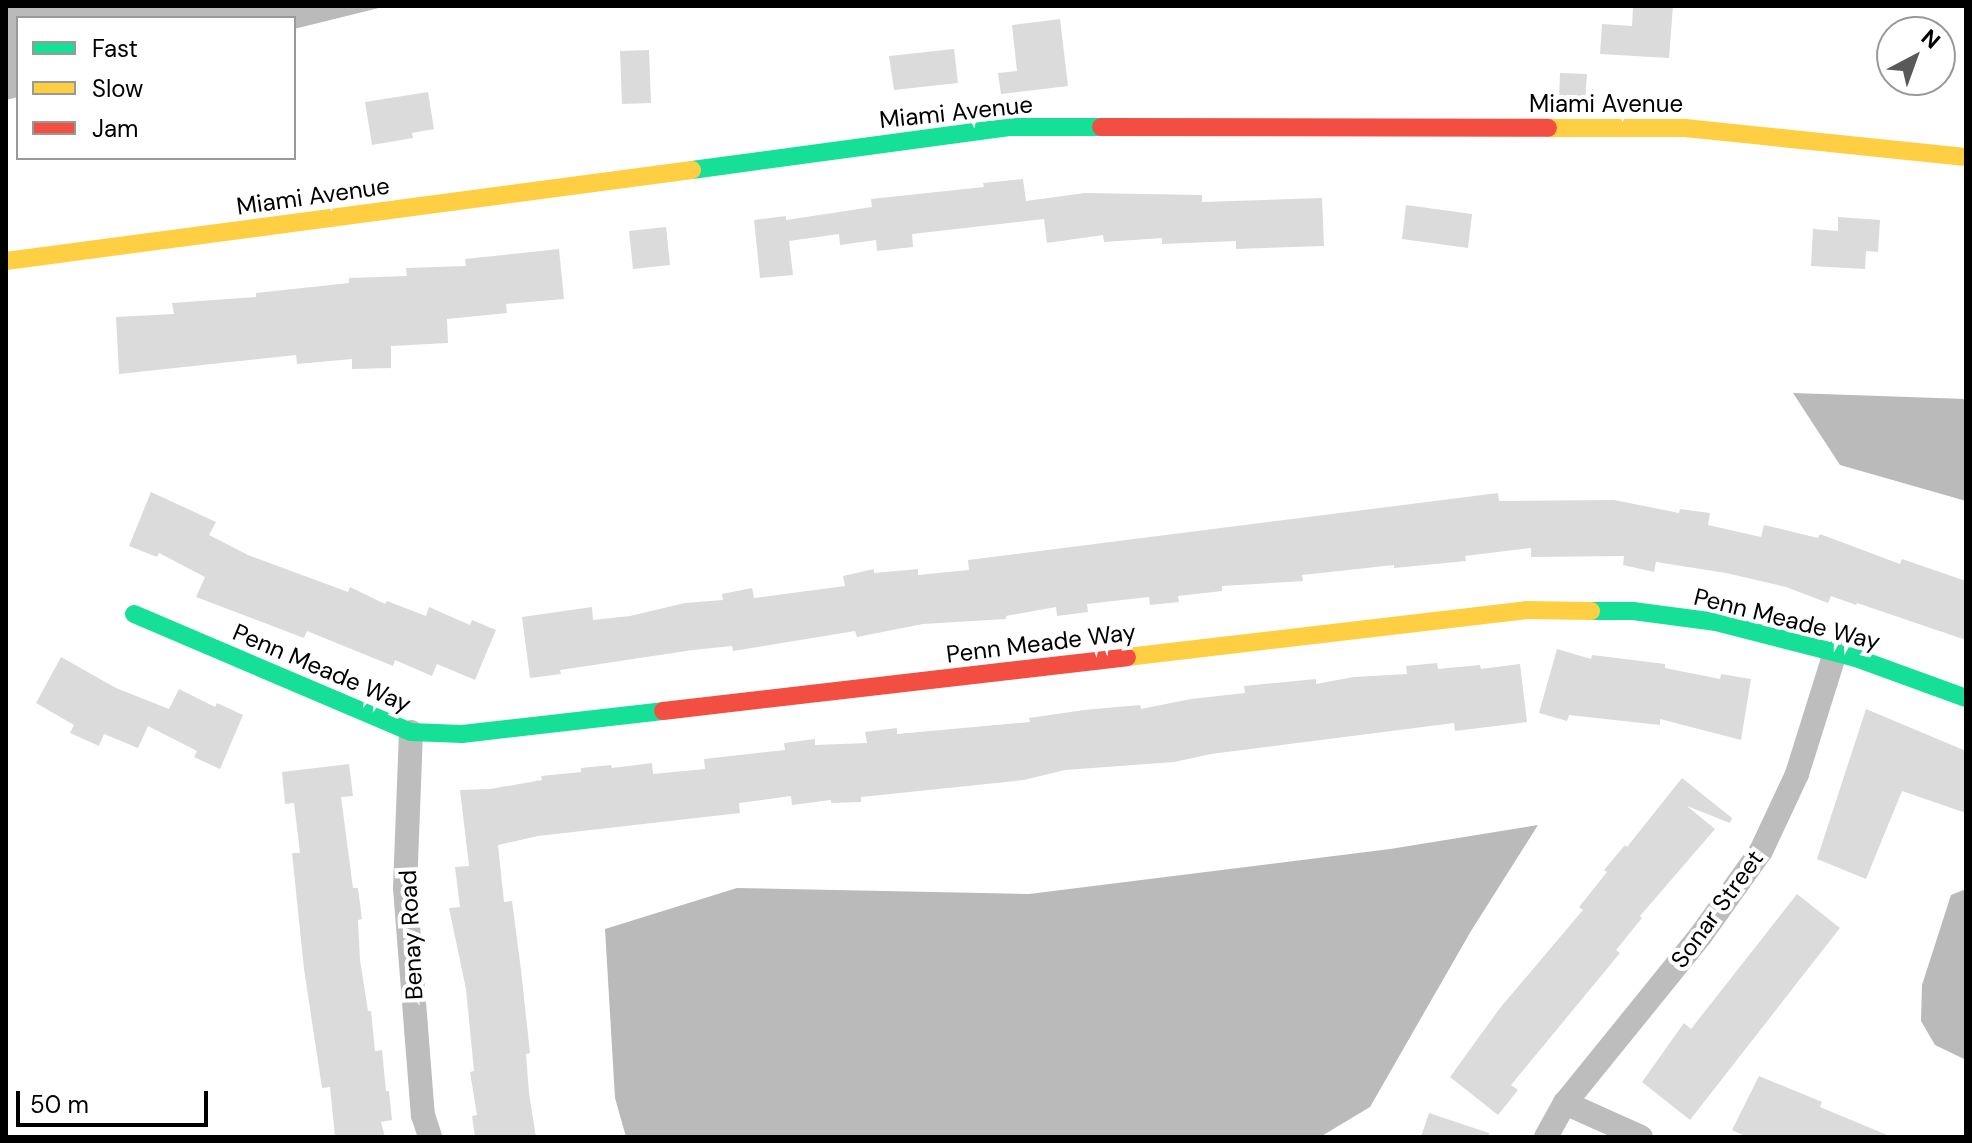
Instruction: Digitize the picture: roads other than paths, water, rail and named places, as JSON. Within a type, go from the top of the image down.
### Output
[{"type":"street","name":"Miami Avenue","points":[[6,261],[1011,127],[1685,128],[1966,157]]},
{"type":"street","name":"Penn Meade Way","points":[[134,614],[411,732],[462,734],[1526,610],[1633,611],[1702,620],[1835,653],[1966,698]]},
{"type":"street","name":"Sonar Street","points":[[1546,1137],[1565,1103],[1701,935],[1761,851],[1797,774],[1835,653]]},
{"type":"street","name":"Benay Road","points":[[411,732],[405,888],[423,1115],[430,1137]]},
{"type":"street","points":[[1565,1103],[1641,1137]]}]
